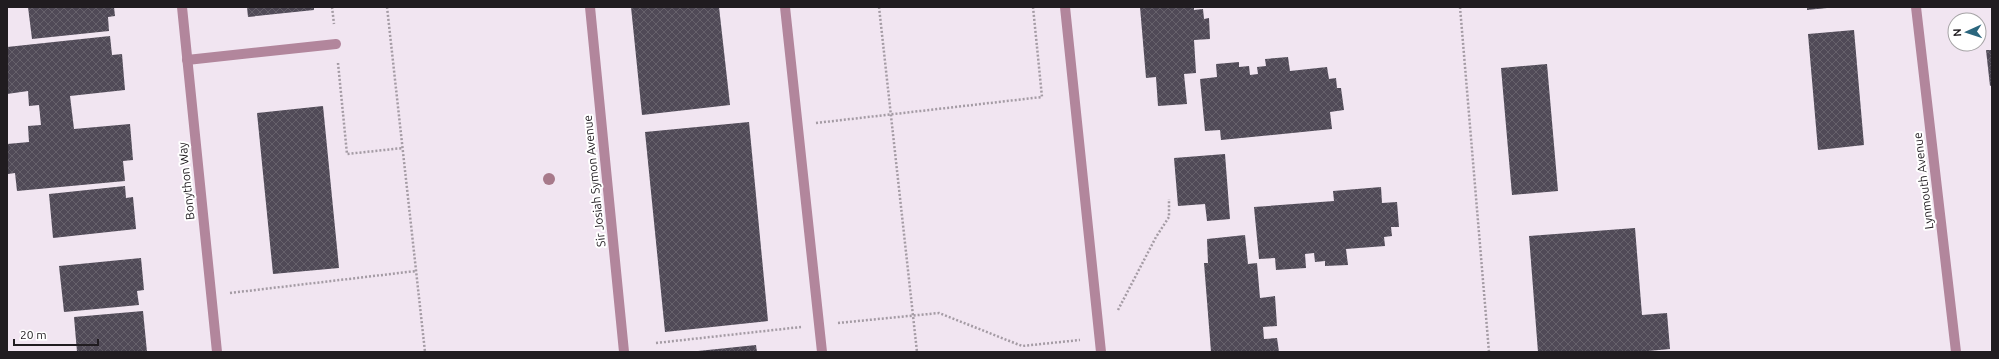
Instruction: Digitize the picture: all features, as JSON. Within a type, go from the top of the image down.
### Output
[{"type":"street","name":"Bonython Way","points":[[182,7],[217,352]]},
{"type":"street","name":"Sir Josiah Symon Avenue","points":[[590,7],[624,352]]},
{"type":"street","points":[[785,7],[822,352]]},
{"type":"street","points":[[1065,7],[1101,352]]},
{"type":"street","name":"Lynmouth Avenue","points":[[1916,7],[1956,352]]},
{"type":"street","points":[[188,60],[336,44]]},
{"type":"path","points":[[332,7],[347,154],[403,148]]},
{"type":"path","points":[[387,7],[425,352]]},
{"type":"path","points":[[879,7],[917,352]]},
{"type":"path","points":[[797,125],[1042,97],[1033,7]]},
{"type":"path","points":[[1460,7],[1489,352]]},
{"type":"path","points":[[1119,315],[1118,308],[1169,217],[1169,199]]},
{"type":"path","points":[[211,295],[416,271]]},
{"type":"path","points":[[835,323],[939,312],[1022,346],[1081,340]]},
{"type":"path","points":[[656,343],[804,326]]},
{"type":"building","points":[[28,7],[114,7],[115,16],[108,17],[109,31],[32,39]]},
{"type":"building","points":[[247,7],[314,7],[314,10],[248,17]]},
{"type":"building","points":[[631,7],[719,7],[730,105],[642,115]]},
{"type":"building","points":[[1140,7],[1194,7],[1194,10],[1203,9],[1204,19],[1209,18],[1210,39],[1194,40],[1196,73],[1184,74],[1187,104],[1158,106],[1156,77],[1146,78]]},
{"type":"building","points":[[1807,7],[1827,7],[1827,8],[1807,10]]},
{"type":"building","points":[[1854,30],[1864,145],[1818,150],[1808,34]]},
{"type":"building","points":[[110,36],[112,55],[122,54],[125,90],[70,96],[74,129],[130,124],[133,160],[123,161],[125,181],[17,191],[15,173],[8,174],[7,144],[29,142],[28,126],[41,125],[39,105],[29,106],[28,91],[7,94],[7,47]]},
{"type":"building","points":[[1987,50],[1992,50],[1992,85],[1990,86]]},
{"type":"building","points":[[1288,57],[1290,71],[1327,67],[1329,79],[1336,78],[1337,88],[1341,88],[1344,110],[1330,112],[1332,129],[1221,140],[1220,130],[1205,131],[1200,79],[1217,77],[1216,64],[1239,62],[1239,67],[1249,66],[1250,75],[1258,74],[1257,67],[1266,66],[1265,59]]},
{"type":"building","points":[[1547,64],[1558,191],[1512,195],[1501,68]]},
{"type":"building","points":[[323,106],[339,268],[273,274],[257,113]]},
{"type":"building","points":[[749,122],[768,321],[665,332],[645,132]]},
{"type":"building","points":[[1225,154],[1230,219],[1207,221],[1205,204],[1178,206],[1174,158]]},
{"type":"building","points":[[125,186],[126,198],[133,197],[136,229],[53,238],[49,194]]},
{"type":"building","points":[[1381,187],[1382,203],[1397,202],[1399,227],[1391,227],[1392,236],[1384,237],[1385,246],[1346,249],[1348,265],[1325,266],[1325,261],[1315,262],[1314,253],[1305,254],[1306,268],[1276,270],[1275,258],[1259,259],[1254,207],[1334,201],[1333,191]]},
{"type":"building","points":[[1635,228],[1642,315],[1667,313],[1670,349],[1637,352],[1538,352],[1529,236]]},
{"type":"building","points":[[1245,235],[1248,264],[1257,263],[1260,298],[1275,296],[1277,326],[1263,327],[1264,339],[1277,338],[1279,352],[1211,352],[1204,263],[1208,263],[1207,239]]},
{"type":"building","points":[[141,258],[144,290],[137,291],[139,305],[64,312],[59,266]]},
{"type":"building","points":[[143,311],[147,352],[77,352],[74,317]]},
{"type":"building","points":[[756,345],[757,352],[698,352],[698,351]]}]
